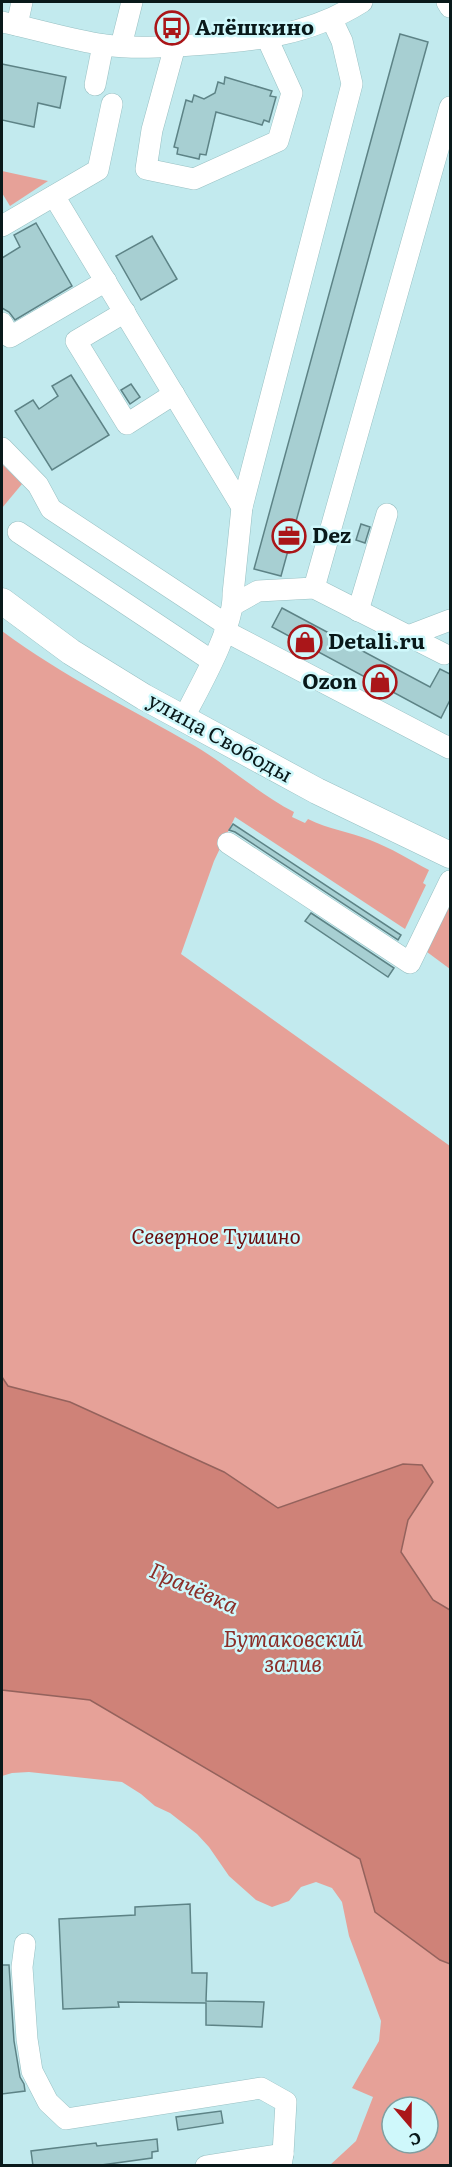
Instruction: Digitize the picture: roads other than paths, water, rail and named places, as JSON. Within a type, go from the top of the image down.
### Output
[{"type":"main road","name":"улица Свободы","points":[[2,601],[71,652],[183,719],[317,791],[450,855]]},
{"type":"street","points":[[22,2],[9,24],[112,45],[175,46],[234,43],[311,28],[332,20],[362,2]]},
{"type":"street","points":[[95,85],[132,2]]},
{"type":"street","points":[[447,2],[450,7]]},
{"type":"street","points":[[183,719],[212,661],[228,620],[242,507],[352,84],[342,41],[332,20]]},
{"type":"street","points":[[175,46],[152,129],[146,170],[194,178],[278,141],[292,93],[267,38]]},
{"type":"street","points":[[3,222],[98,170],[112,104]]},
{"type":"street","points":[[314,588],[450,108]]},
{"type":"street","points":[[54,196],[242,507]]},
{"type":"street","points":[[2,323],[10,337],[106,281]]},
{"type":"street","points":[[124,312],[76,341],[128,424],[174,394]]},
{"type":"street","points":[[2,448],[38,485],[51,509],[228,620],[449,748],[450,746]]},
{"type":"street","points":[[358,611],[387,514]]},
{"type":"street","points":[[18,532],[212,661]]},
{"type":"street","points":[[228,620],[258,591],[314,588],[444,654]]},
{"type":"street","points":[[408,636],[450,620]]},
{"type":"street","points":[[228,843],[410,963],[450,881]]},
{"type":"street","points":[[25,1944],[22,1967],[27,2038],[32,2071],[48,2102],[66,2119],[261,2088],[286,2102],[282,2160],[206,2166]]},
{"type":"water","name":"Бутаковский залив","points":[[2,1377],[8,1386],[70,1402],[224,1472],[278,1508],[403,1464],[422,1465],[433,1482],[408,1520],[401,1552],[433,1600],[450,1610],[450,1964],[440,1960],[375,1912],[360,1859],[90,1700],[2,1690]]},
{"type":"place","name":"Алёшкино","points":[[172,28]]},
{"type":"place","name":"Dez","points":[[289,536]]},
{"type":"place","name":"Detali.ru","points":[[305,642]]},
{"type":"place","name":"Ozon","points":[[380,682]]},
{"type":"park label","name":"Северное Тушино","points":[[216,1237]]},
{"type":"water label","name":"Грачёвка","points":[[194,1588]]}]
